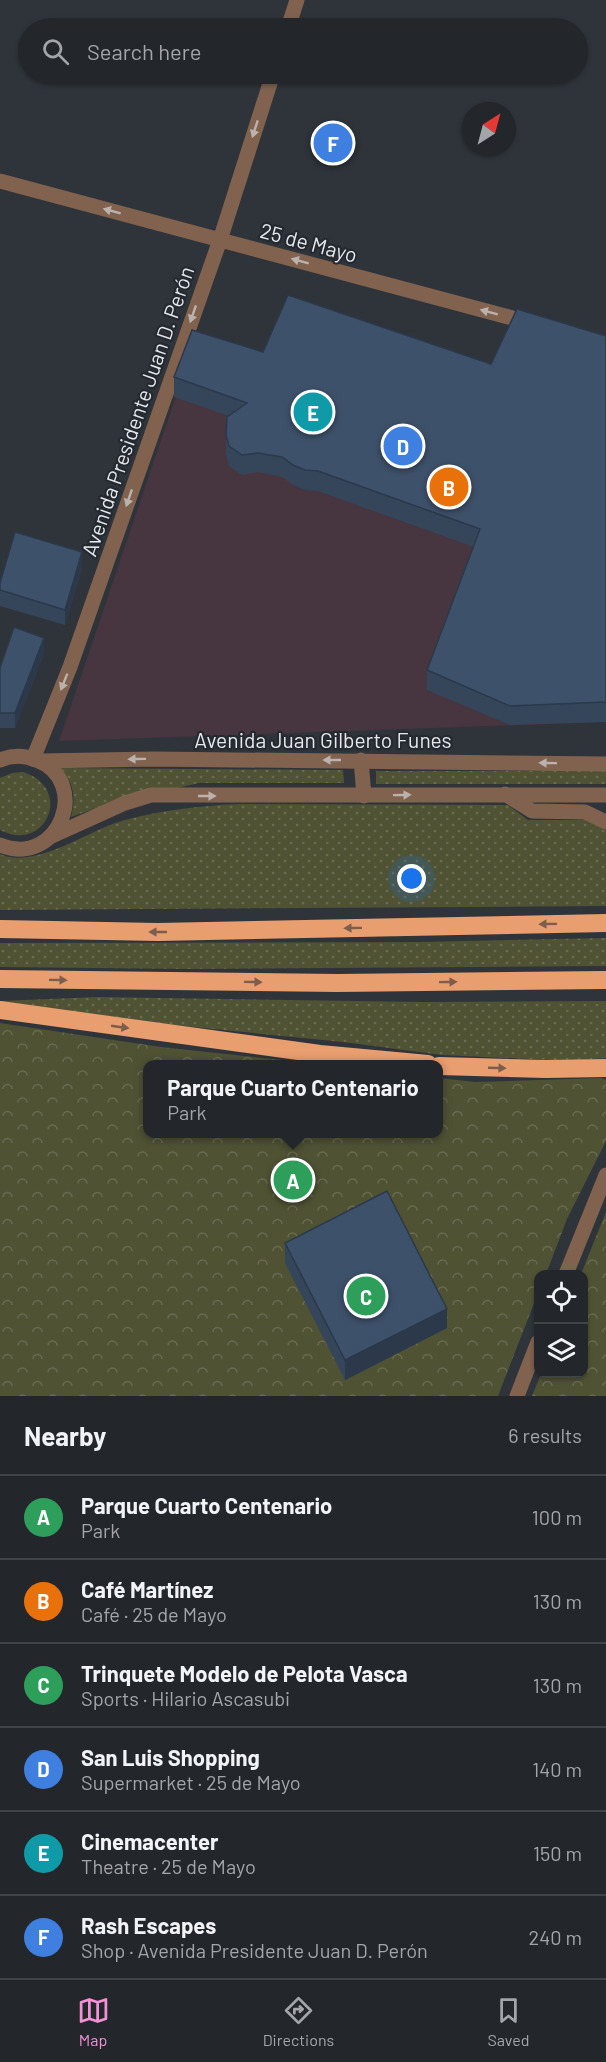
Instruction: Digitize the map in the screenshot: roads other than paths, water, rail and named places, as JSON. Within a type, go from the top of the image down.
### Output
[{"type":"highway","points":[[0,929],[158,932],[606,923]]},
{"type":"highway","points":[[0,980],[326,983],[606,980]]},
{"type":"highway","points":[[0,1010],[379,1060]]},
{"type":"highway","points":[[443,1065],[546,1069],[606,1068]]},
{"type":"street","points":[[291,18],[297,0]]},
{"type":"street","name":"Avenida Presidente Juan D. Perón","points":[[37,760],[220,240],[270,84]]},
{"type":"street","name":"25 de Mayo","points":[[0,181],[549,328]]},
{"type":"street","name":"Avenida Juan Gilberto Funes","points":[[0,760],[15,756],[37,760],[361,760],[606,764]]},
{"type":"street","points":[[37,760],[52,770],[61,782],[65,796],[65,810],[61,825],[52,836]]},
{"type":"street","points":[[361,760],[363,796]]},
{"type":"street","points":[[506,794],[532,811],[585,812],[606,822]]},
{"type":"street","points":[[0,845],[9,849],[25,850],[125,802],[152,795],[606,795]]},
{"type":"street","points":[[568,1270],[606,1175]]},
{"type":"street","points":[[517,1396],[534,1352]]},
{"type":"place","name":"Rash Escapes","points":[[333,143]]},
{"type":"place","name":"Cinemacenter","points":[[313,412]]},
{"type":"place","name":"San Luis Shopping","points":[[403,446]]},
{"type":"place","name":"Café Martínez","points":[[449,487]]},
{"type":"place","name":"Parque Cuarto Centenario","points":[[293,1180]]},
{"type":"place","name":"Trinquete Modelo de Pelota Vasca","points":[[366,1296]]}]
